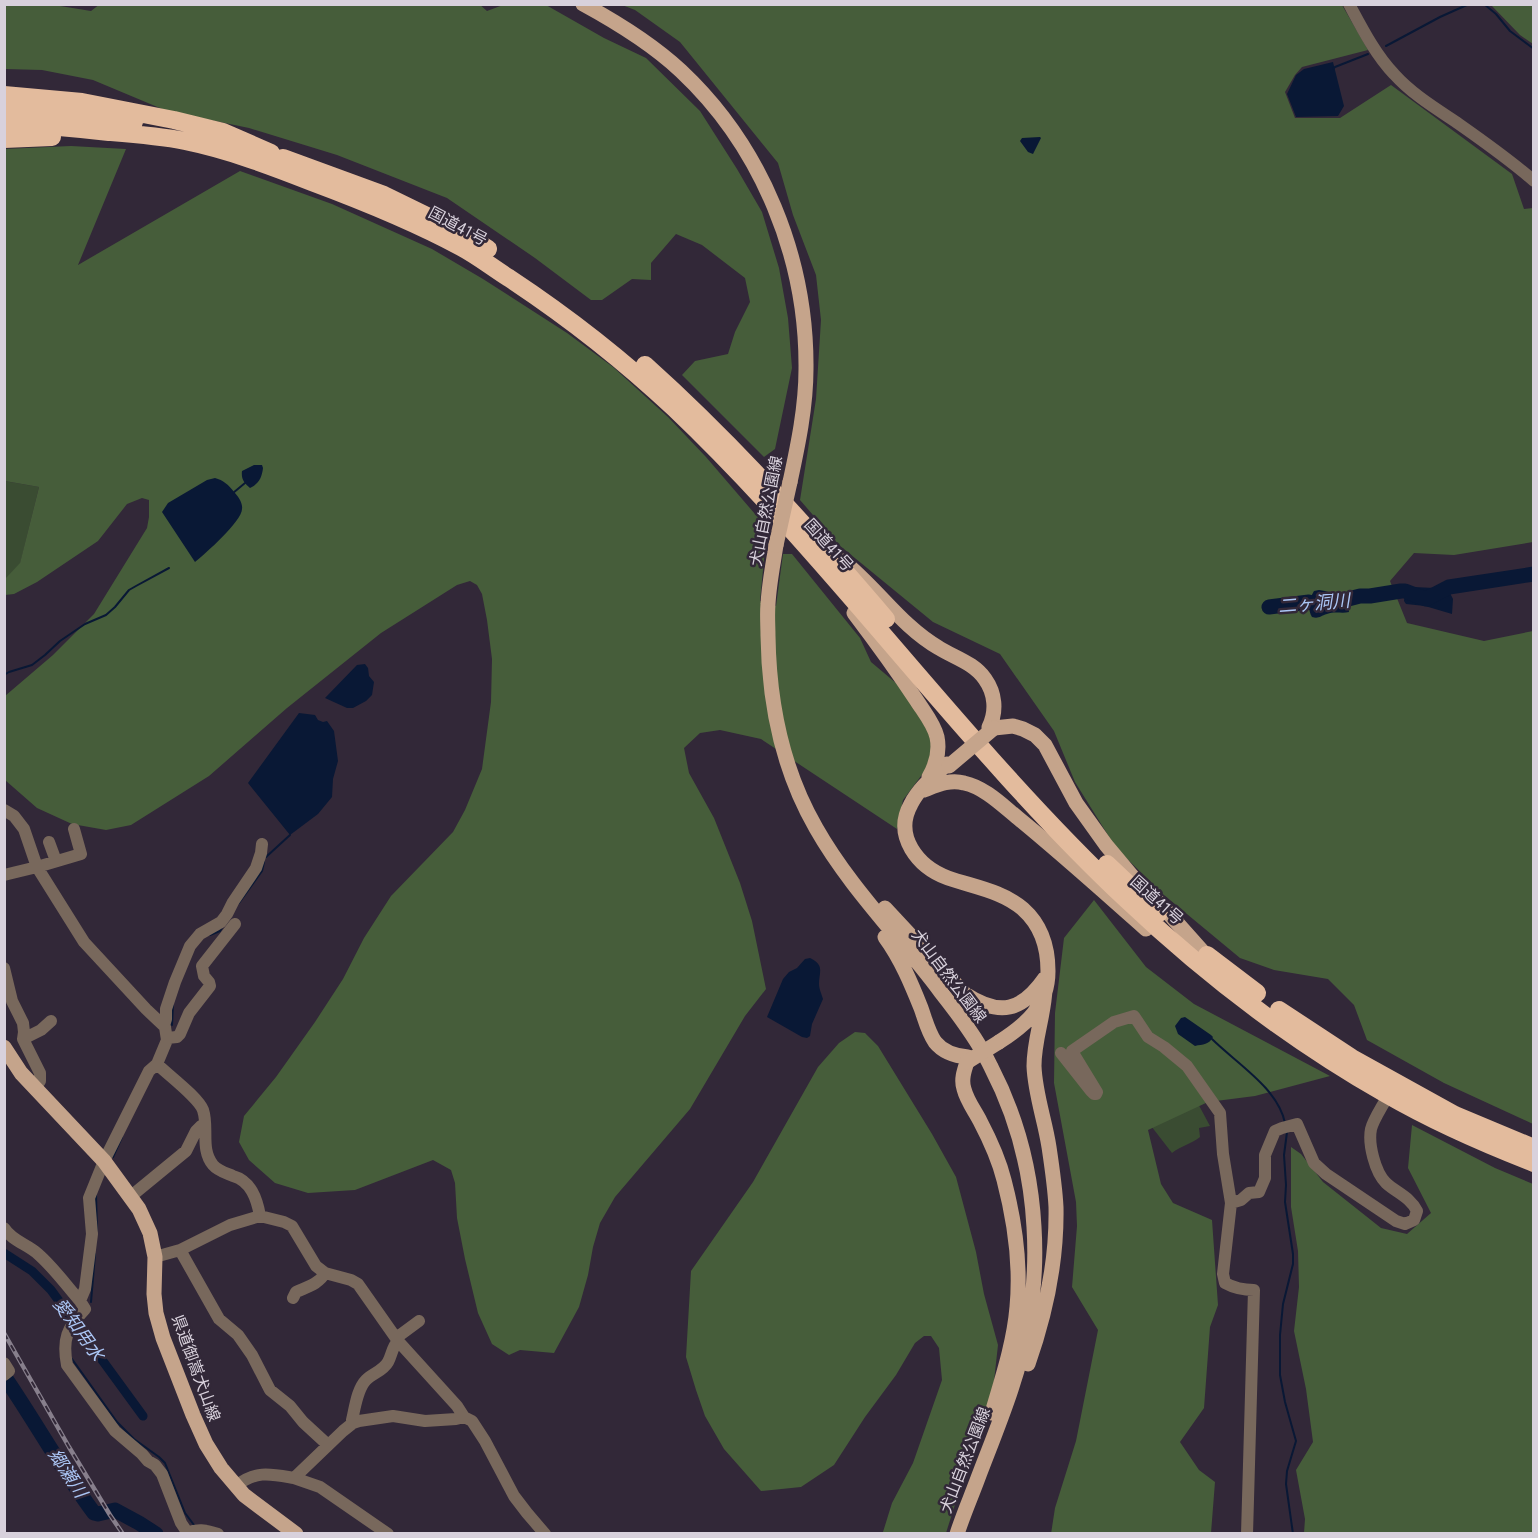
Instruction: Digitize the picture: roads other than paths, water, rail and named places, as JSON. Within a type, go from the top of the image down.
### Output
[{"type":"highway","points":[[4,95],[82,102],[164,118],[223,132],[271,153]]},
{"type":"highway","name":"国道41号","points":[[4,111],[83,116],[135,123],[202,135],[271,153],[384,195],[464,234],[559,297],[622,345],[683,399],[762,479],[1029,784],[1095,853],[1151,906],[1225,985],[1306,1044],[1388,1095],[1533,1163]]},
{"type":"highway","name":"国道41号","points":[[4,124],[135,134],[185,141],[254,160],[381,208],[463,248],[553,307],[613,353],[699,433],[745,480],[822,564],[969,735],[1068,842],[1128,902],[1199,957],[1352,1058],[1455,1115],[1533,1148]]},
{"type":"highway","points":[[4,139],[103,138],[135,134]]},
{"type":"main road","name":"犬山自然公園線","points":[[583,4],[649,45],[681,72],[715,108],[756,167],[783,229],[795,268],[802,304],[806,370],[797,446],[776,545],[768,604],[769,669],[777,727],[792,776],[816,829],[847,875],[939,989],[964,1024],[990,1065],[1004,1095],[1024,1153],[1031,1189],[1034,1229],[1034,1270],[1028,1324],[1019,1363],[1004,1408],[957,1533]]},
{"type":"main road","points":[[822,545],[860,575],[919,635],[979,671],[993,693],[992,727]]},
{"type":"main road","points":[[822,564],[932,724],[937,737],[936,764],[910,805],[904,822],[906,841],[915,856],[926,866],[946,877],[1000,894],[1022,908],[1034,920],[1045,943],[1048,973],[1034,1049],[1037,1092],[1048,1137],[1054,1182],[1056,1217],[1053,1265],[1032,1352],[994,1456],[974,1488]]},
{"type":"main road","points":[[919,792],[992,727],[1013,726],[1035,735],[1045,745],[1076,803],[1106,845],[1137,882],[1162,906],[1199,957]]},
{"type":"main road","points":[[919,792],[950,782],[964,783],[977,788],[1039,835],[1149,931],[1199,957]]},
{"type":"main road","points":[[816,829],[839,852],[910,937],[965,994],[976,1002],[1002,1008],[1013,1006],[1030,997],[1048,973]]},
{"type":"main road","points":[[816,829],[826,853],[845,884],[900,960],[935,1042],[951,1054],[967,1060]]},
{"type":"main road","points":[[982,1466],[986,1435],[1009,1353],[1017,1308],[1017,1243],[1004,1177],[993,1148],[963,1088],[963,1077],[967,1060],[1026,1022],[1036,1011],[1045,989]]},
{"type":"main road","name":"県道御嵩犬山線","points":[[4,1047],[21,1074],[104,1161],[139,1209],[150,1233],[155,1257],[156,1313],[192,1415],[206,1444],[236,1486],[290,1532]]},
{"type":"street","points":[[1349,4],[1394,74],[1420,98],[1489,144],[1533,181]]},
{"type":"street","points":[[4,810],[14,816],[24,829],[37,867],[84,942],[146,1009],[164,1024]]},
{"type":"street","points":[[4,874],[81,854],[74,829]]},
{"type":"street","points":[[49,842],[56,861]]},
{"type":"street","points":[[218,1533],[192,1532],[181,1523],[162,1474],[155,1465],[115,1431],[67,1365],[64,1343],[81,1306],[85,1289],[92,1234],[89,1198],[104,1161],[149,1071],[157,1064],[167,1038],[164,1024],[166,1009],[190,946],[200,934],[217,925],[227,914],[256,868],[262,844]]},
{"type":"street","points":[[167,1038],[177,1037],[180,1034],[189,1013],[210,986],[204,976],[202,966],[235,924]]},
{"type":"street","points":[[4,968],[12,1002],[23,1023],[23,1039],[40,1073],[40,1081],[35,1088]]},
{"type":"street","points":[[1060,1053],[1090,1091],[1096,1094],[1097,1092],[1072,1051],[1114,1022],[1134,1016],[1148,1037],[1187,1066],[1220,1113],[1223,1154],[1231,1203],[1223,1274],[1225,1283],[1245,1290],[1254,1290],[1247,1533]]},
{"type":"street","points":[[23,1039],[41,1030],[51,1021]]},
{"type":"street","points":[[157,1064],[202,1107],[207,1154],[213,1165],[220,1171],[243,1179],[248,1184],[253,1192],[260,1216]]},
{"type":"street","points":[[1231,1203],[1241,1200],[1249,1193],[1259,1192],[1265,1178],[1265,1155],[1275,1131],[1297,1124],[1314,1163],[1326,1174],[1396,1221],[1405,1224],[1414,1220],[1417,1211],[1413,1203],[1381,1178],[1376,1168],[1371,1129],[1388,1095]]},
{"type":"street","points":[[130,1197],[186,1151],[196,1131],[205,1125]]},
{"type":"street","points":[[155,1257],[180,1250],[230,1225],[260,1216],[292,1226],[316,1266],[325,1273],[358,1284],[397,1340],[457,1406],[464,1417],[472,1421],[514,1496],[545,1533]]},
{"type":"street","points":[[4,1228],[9,1235],[35,1251],[48,1263],[81,1306]]},
{"type":"street","points":[[180,1250],[219,1319],[238,1335],[252,1355],[270,1390],[290,1406],[303,1422],[328,1445]]},
{"type":"street","points":[[294,1298],[296,1292],[315,1283],[325,1273]]},
{"type":"street","points":[[353,1423],[363,1384],[383,1368],[397,1340],[419,1321]]},
{"type":"street","points":[[294,1478],[353,1423],[380,1416],[425,1421],[464,1417]]},
{"type":"street","points":[[236,1486],[255,1475],[266,1474],[294,1478],[320,1487],[388,1533]]},
{"type":"water","points":[[1333,62],[1344,106],[1338,116],[1296,117],[1287,94],[1296,75],[1304,69]]},
{"type":"water","points":[[1040,137],[1033,154],[1028,152],[1020,141],[1022,138]]},
{"type":"water","points":[[254,465],[262,465],[263,471],[258,482],[250,488],[243,481],[242,471]]},
{"type":"water","points":[[215,478],[230,487],[240,500],[242,509],[230,529],[195,562],[162,512],[168,503],[207,480]]},
{"type":"water","points":[[1413,587],[1435,588],[1450,593],[1453,599],[1452,614],[1425,606],[1406,604],[1405,591]]},
{"type":"water","points":[[1319,590],[1347,598],[1349,612],[1312,617],[1310,601],[1314,591]]},
{"type":"water","points":[[365,664],[374,682],[372,695],[366,701],[353,708],[347,708],[325,698],[357,665]]},
{"type":"water","points":[[299,713],[315,715],[318,720],[327,721],[334,731],[338,761],[333,779],[332,797],[318,814],[290,835],[248,783]]},
{"type":"water","points":[[810,958],[819,966],[819,986],[823,999],[812,1024],[810,1036],[807,1038],[767,1017],[783,979],[805,959]]},
{"type":"water","points":[[1185,1017],[1213,1037],[1210,1042],[1195,1046],[1178,1034],[1175,1026],[1181,1018]]},
{"type":"waterway","points":[[1386,46],[1469,4]]},
{"type":"waterway","points":[[1484,4],[1510,31],[1534,49]]},
{"type":"waterway","points":[[1333,69],[1368,54]]},
{"type":"waterway","points":[[233,493],[245,483]]},
{"type":"waterway","points":[[4,675],[32,665],[60,641],[85,624],[106,615],[129,590],[169,568]]},
{"type":"waterway","name":"二ヶ洞川","points":[[1269,607],[1309,602],[1325,605],[1360,596],[1401,591],[1426,599],[1449,587],[1534,574]]},
{"type":"waterway","points":[[266,857],[290,835]]},
{"type":"waterway","points":[[239,903],[262,871],[264,862]]},
{"type":"waterway","points":[[210,935],[220,931],[222,927]]},
{"type":"waterway","points":[[172,1025],[173,1004]]},
{"type":"waterway","points":[[1212,1039],[1265,1087],[1281,1110],[1285,1123]]},
{"type":"waterway","points":[[1287,1132],[1284,1155],[1285,1202],[1293,1264],[1283,1304],[1280,1375],[1296,1441],[1287,1471],[1286,1484],[1293,1534]]},
{"type":"waterway","points":[[113,1157],[122,1137]]},
{"type":"waterway","points":[[96,1195],[97,1231]]},
{"type":"waterway","name":"愛知用水","points":[[4,1253],[32,1271],[51,1290],[143,1416]]},
{"type":"waterway","points":[[91,1302],[95,1254]]},
{"type":"waterway","name":"愛知用水","points":[[74,1336],[83,1321]]},
{"type":"waterway","points":[[72,1359],[117,1422],[134,1439],[165,1463],[185,1513],[194,1525]]},
{"type":"waterway","name":"郷瀬川","points":[[4,1376],[94,1513],[115,1510],[156,1534]]},
{"type":"railway","points":[[4,1333],[69,1447],[123,1534]]}]
